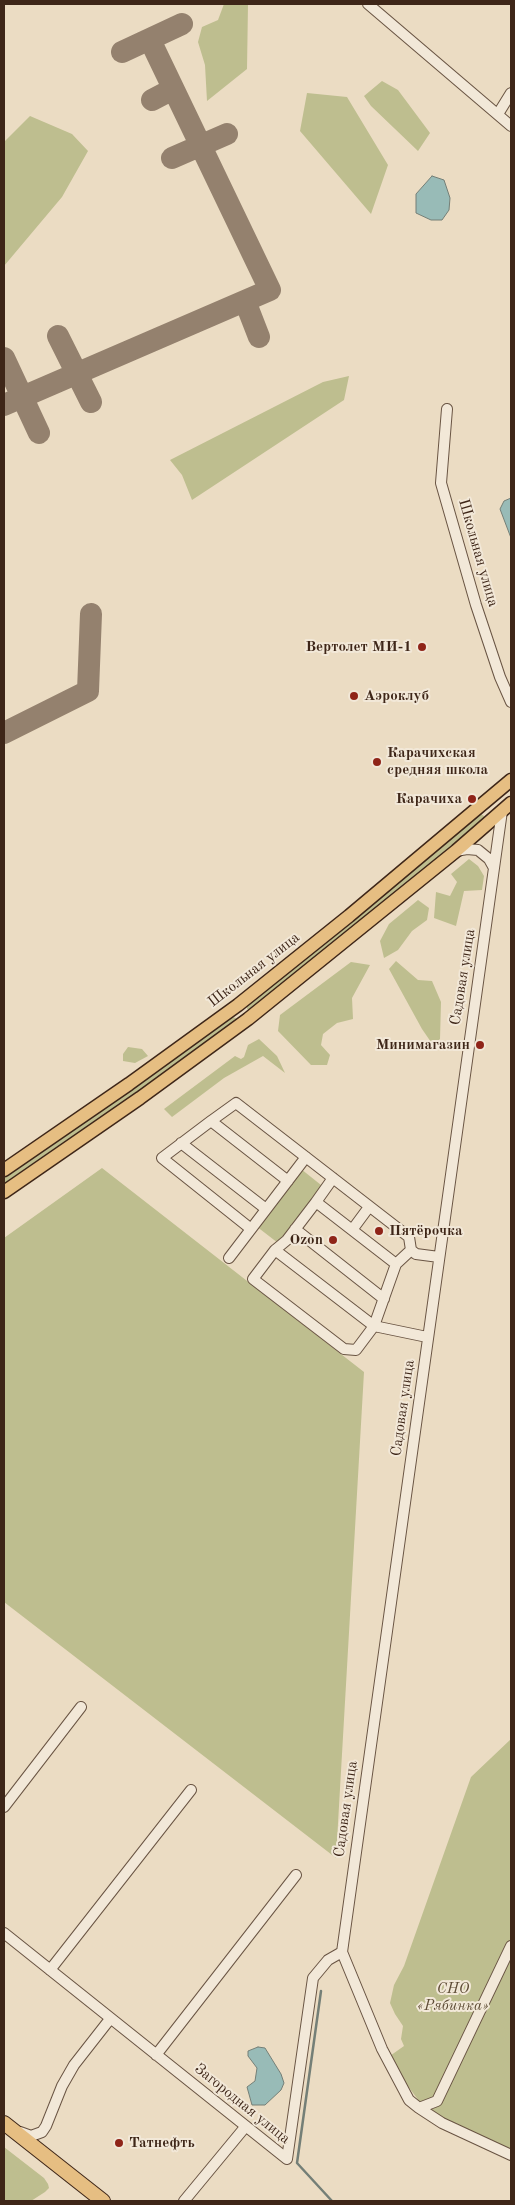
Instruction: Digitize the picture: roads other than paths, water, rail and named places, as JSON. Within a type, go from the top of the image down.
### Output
[{"type":"highway","points":[[7,2128],[89,2201]]},
{"type":"highway","points":[[7,2128],[103,2201]]},
{"type":"main road","name":"Школьная улица","points":[[4,1170],[129,1084],[238,1005],[349,916],[511,780]]},
{"type":"main road","points":[[4,1192],[133,1103],[248,1019],[456,851],[506,807],[491,798]]},
{"type":"main road","points":[[238,1005],[248,1019]]},
{"type":"street","points":[[368,4],[511,126]]},
{"type":"street","points":[[498,114],[511,93]]},
{"type":"street","name":"Школьная улица","points":[[447,409],[441,483],[476,605],[500,678],[511,702]]},
{"type":"street","name":"Садовая улица","points":[[342,1952],[494,868],[506,807]]},
{"type":"street","points":[[456,851],[478,850],[489,859],[494,868]]},
{"type":"street","points":[[251,1229],[162,1158],[236,1103],[409,1238],[411,1250],[416,1254],[439,1258]]},
{"type":"street","points":[[211,1121],[288,1181]]},
{"type":"street","points":[[182,1143],[266,1210]]},
{"type":"street","points":[[229,1258],[306,1157]]},
{"type":"street","points":[[333,1178],[287,1240],[275,1250],[253,1278],[344,1349],[356,1350],[374,1326],[396,1264],[411,1250]]},
{"type":"street","points":[[316,1202],[396,1264]]},
{"type":"street","points":[[352,1230],[370,1207]]},
{"type":"street","points":[[295,1229],[384,1299]]},
{"type":"street","points":[[275,1250],[374,1326],[428,1338]]},
{"type":"street","points":[[4,1807],[81,1707]]},
{"type":"street","points":[[50,1970],[191,1790]]},
{"type":"street","points":[[156,2055],[296,1875]]},
{"type":"street","name":"Загородная улица","points":[[4,1933],[287,2159],[313,1978],[328,1960],[342,1952]]},
{"type":"street","points":[[420,2108],[437,2101],[511,1946]]},
{"type":"street","points":[[342,1952],[382,2049],[409,2100],[442,2123],[511,2155]]},
{"type":"street","points":[[7,2128],[31,2136],[42,2132],[62,2086],[74,2065],[110,2019]]},
{"type":"street","points":[[184,2201],[246,2126]]},
{"type":"water","points":[[432,176],[444,180],[450,198],[449,210],[442,220],[431,220],[416,213],[416,194]]},
{"type":"water","points":[[511,498],[511,538],[500,509],[504,501]]},
{"type":"water","points":[[258,2047],[265,2048],[281,2074],[284,2083],[281,2090],[265,2105],[252,2105],[247,2087],[255,2081],[257,2068],[248,2056],[248,2051]]},
{"type":"waterway","points":[[321,1991],[297,2163],[332,2201]]},
{"type":"place","name":"Вертолет МИ-1","points":[[422,647]]},
{"type":"place","name":"Аэроклуб","points":[[354,696]]},
{"type":"place","name":"Карачихская средняя школа","points":[[377,762]]},
{"type":"place","name":"Карачиха","points":[[472,799]]},
{"type":"place","name":"Минимагазин","points":[[480,1045]]},
{"type":"place","name":"Пятёрочка","points":[[379,1231]]},
{"type":"place","name":"Ozon","points":[[333,1240]]},
{"type":"place","name":"Татнефть","points":[[119,2143]]},
{"type":"park label","name":"СНО «Рябинка»","points":[[453,1998]]}]
